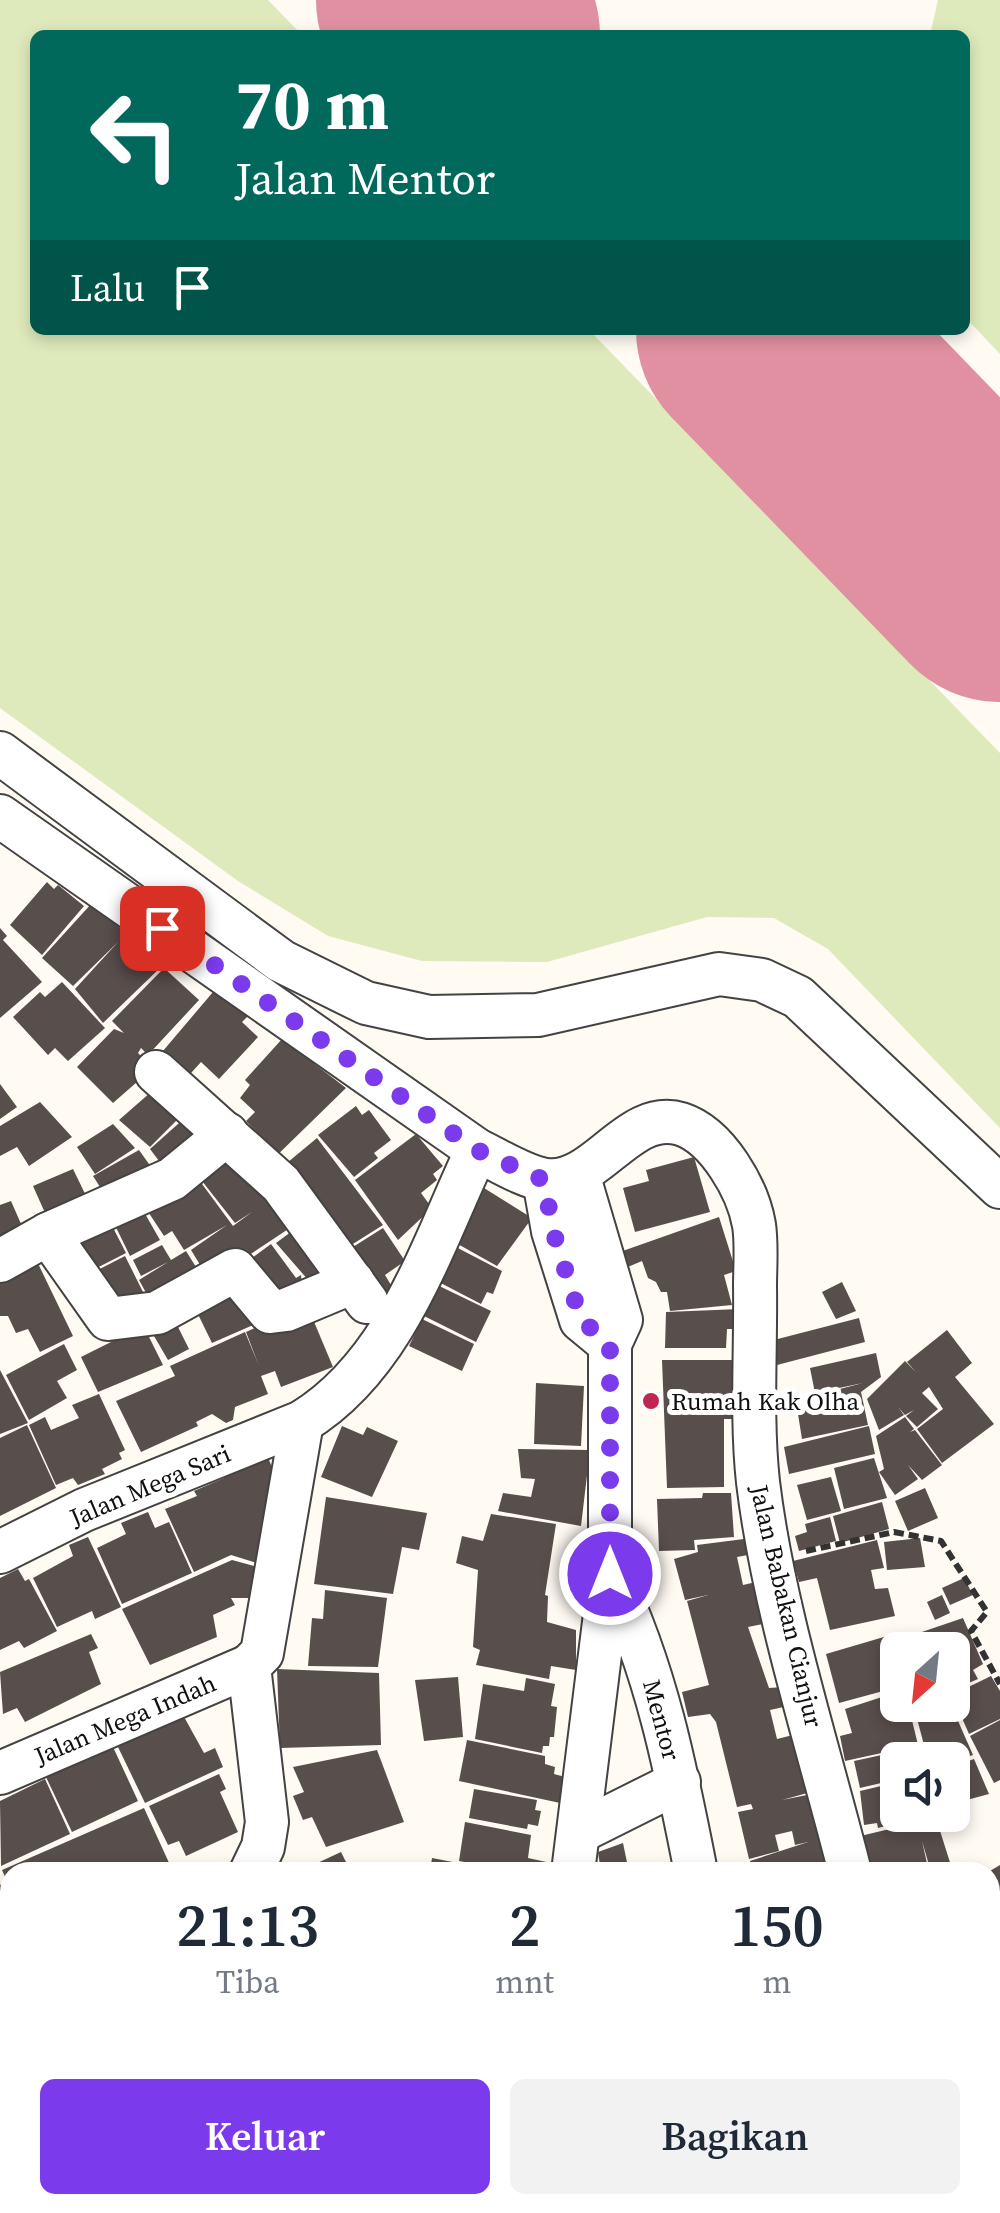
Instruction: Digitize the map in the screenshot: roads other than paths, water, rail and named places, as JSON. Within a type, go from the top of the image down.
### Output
[{"type":"street","points":[[0,753],[281,961],[366,1003],[429,1016],[538,1016],[719,974],[762,980],[798,997],[1000,1187]]},
{"type":"street","points":[[0,816],[477,1150],[582,1166]]},
{"type":"street","points":[[156,1072],[281,1184],[390,1334]]},
{"type":"street","name":"Jalan Babakan Cianjur","points":[[582,1166],[660,1123],[680,1124],[701,1136],[736,1176],[754,1225],[758,1480],[786,1556],[848,1862]]},
{"type":"street","points":[[0,1261],[48,1234],[172,1179],[227,1134]]},
{"type":"street","name":"Jalan Mega Sari","points":[[0,1552],[84,1510],[302,1422],[348,1389],[390,1334],[477,1150]]},
{"type":"street","name":"Mentor","points":[[575,1862],[610,1574],[610,1344],[621,1320],[582,1166]]},
{"type":"street","points":[[48,1234],[108,1319],[157,1313],[236,1270],[270,1312],[286,1310],[353,1282]]},
{"type":"street","points":[[256,1862],[267,1822],[249,1666],[262,1654],[302,1422]]},
{"type":"street","name":"Mentor","points":[[610,1574],[640,1635],[679,1782],[694,1862]]},
{"type":"street","name":"Jalan Mega Indah","points":[[0,1773],[249,1666]]},
{"type":"street","points":[[580,1831],[679,1782]]},
{"type":"place","name":"Rumah Kak Olha","points":[[651,1401]]}]
